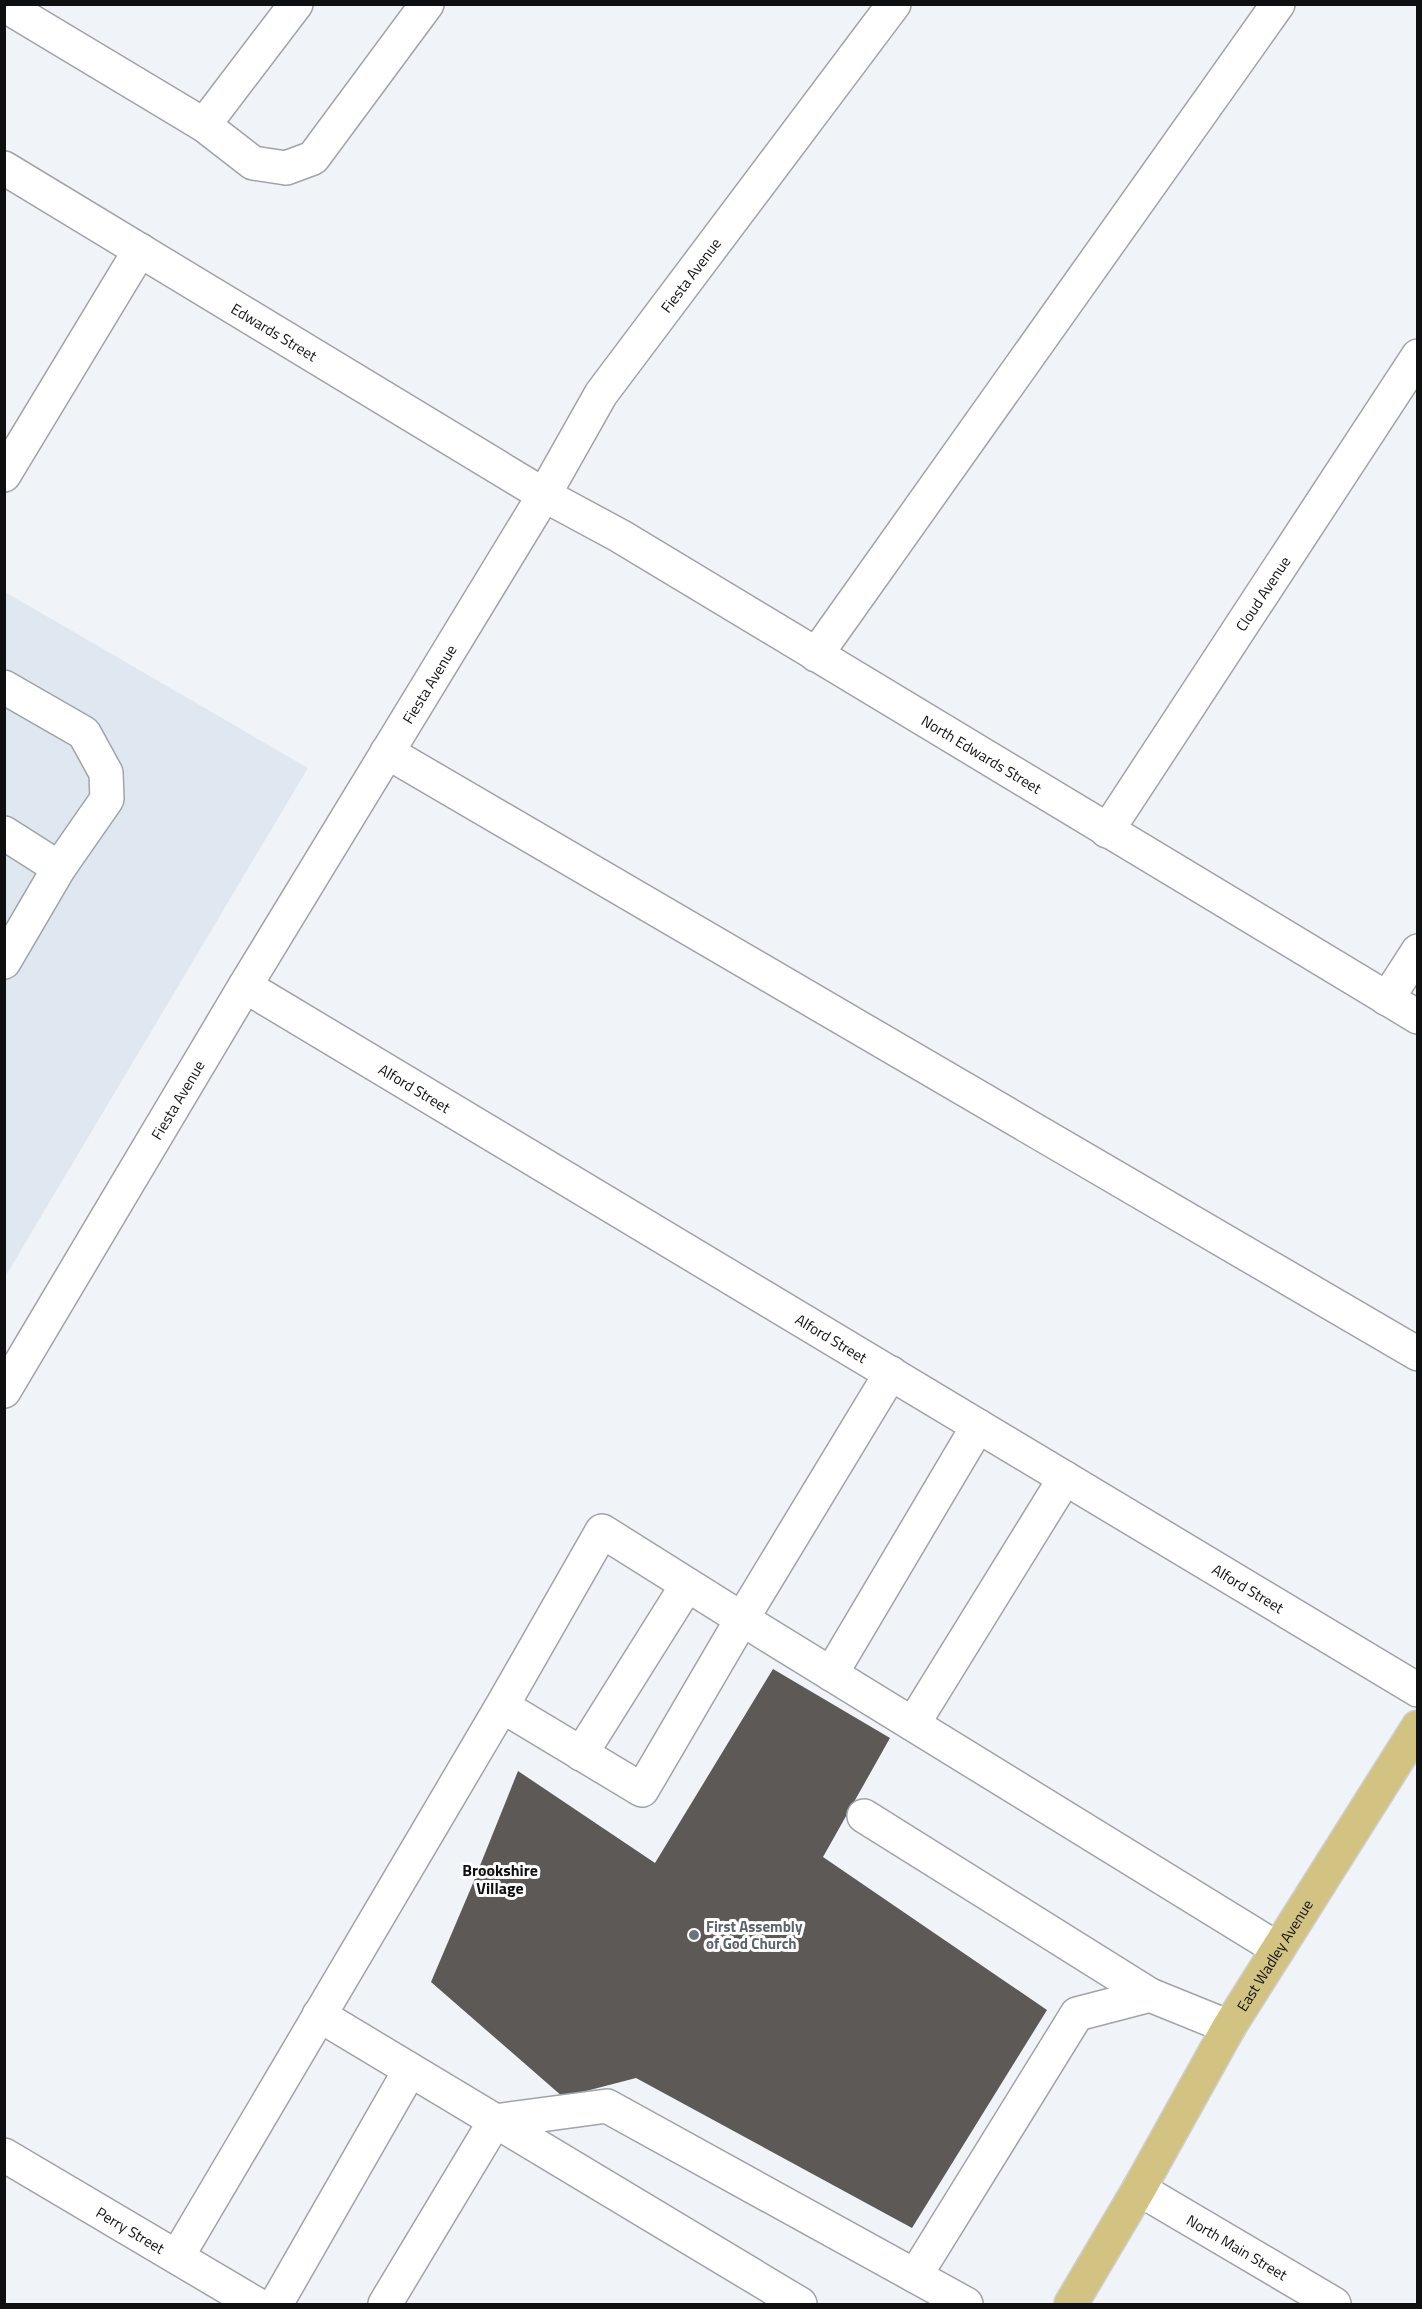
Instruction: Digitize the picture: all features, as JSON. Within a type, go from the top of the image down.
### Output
[{"type":"main road","name":"East Wadley Avenue","points":[[1071,2304],[1139,2189],[1229,2027],[1418,1727]]},
{"type":"street","points":[[204,125],[296,4]]},
{"type":"street","points":[[4,5],[204,125],[253,163],[286,168],[313,158],[427,4]]},
{"type":"street","name":"Fiesta Avenue","points":[[4,1391],[245,986],[544,495],[602,394],[894,4]]},
{"type":"street","points":[[816,655],[1278,4]]},
{"type":"street","name":"Edwards Street","points":[[4,168],[544,495]]},
{"type":"street","points":[[4,475],[140,250]]},
{"type":"street","name":"Cloud Avenue","points":[[1107,831],[1418,356]]},
{"type":"street","name":"North Edwards Street","points":[[544,495],[620,536],[1418,1017]]},
{"type":"street","points":[[4,687],[84,733],[106,773],[107,799],[59,868],[4,962]]},
{"type":"street","points":[[387,752],[1418,1354]]},
{"type":"street","points":[[4,833],[59,868]]},
{"type":"street","points":[[1387,999],[1418,951]]},
{"type":"street","name":"Alford Street","points":[[245,986],[1418,1690]]},
{"type":"street","points":[[502,1706],[642,1790],[742,1619],[891,1373]]},
{"type":"street","points":[[831,1674],[978,1426]]},
{"type":"street","points":[[914,1724],[1065,1478]]},
{"type":"street","points":[[177,2258],[502,1706],[602,1531],[1278,1949]]},
{"type":"street","points":[[581,1754],[687,1585]]},
{"type":"street","points":[[864,1816],[1150,1995],[1229,2027]]},
{"type":"street","points":[[915,2276],[1077,2014],[1150,1995]]},
{"type":"street","points":[[319,2015],[800,2304]]},
{"type":"street","points":[[276,2304],[411,2070]]},
{"type":"street","points":[[495,2121],[607,2106],[966,2304]]},
{"type":"street","points":[[385,2304],[495,2121]]},
{"type":"street","name":"Perry Street","points":[[4,2155],[256,2304]]},
{"type":"street","name":"North Main Street","points":[[1139,2189],[1334,2304]]},
{"type":"shaded area","points":[[5,592],[308,768],[5,1277]]},
{"type":"building","name":"First Assembly of God Church","points":[[773,1669],[890,1738],[823,1857],[1047,2010],[912,2228],[636,2078],[563,2097],[431,1982],[518,1771],[655,1863]]},
{"type":"place","name":"First Assembly of God Church","points":[[694,1935]]},
{"type":"district","name":"Brookshire Village","points":[[500,1879]]}]
